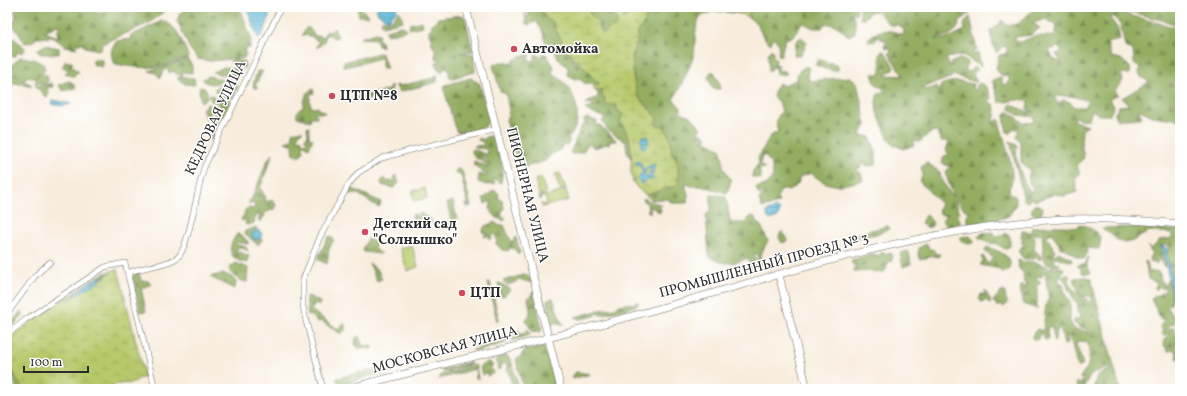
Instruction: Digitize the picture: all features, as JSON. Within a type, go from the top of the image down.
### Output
[{"type":"street","name":"КЕДРОВАЯ УЛИЦА","points":[[128,277],[130,272],[172,260],[180,254],[191,220],[200,178],[205,165],[281,7]]},
{"type":"street","name":"ПИОНЕРНАЯ УЛИЦА","points":[[466,7],[498,129],[561,389]]},
{"type":"street","points":[[323,389],[303,306],[303,279],[318,242],[349,184],[358,173],[382,158],[415,148],[498,129]]},
{"type":"street","name":"ПРОМЫШЛЕННЫЙ ПРОЕЗД № 3","points":[[549,337],[566,334],[780,275],[798,268],[970,230],[1063,219],[1180,224]]},
{"type":"street","points":[[7,314],[35,276],[50,262]]},
{"type":"street","points":[[7,335],[25,320],[105,267],[125,263],[155,389]]},
{"type":"street","points":[[780,275],[807,389]]},
{"type":"street","name":"МОСКОВСКАЯ УЛИЦА","points":[[347,389],[549,337]]},
{"type":"green space","points":[[7,7],[11,7],[13,17],[8,22]]},
{"type":"green space","points":[[14,7],[89,7],[97,13],[115,7],[164,7],[165,11],[149,23],[104,43],[101,45],[102,48],[98,50],[85,47],[83,43],[77,44],[76,48],[65,46],[53,37],[37,38],[32,42],[25,43],[13,25],[16,16]],"holes":[[[57,25],[60,26],[57,31],[58,37],[44,32]]]},
{"type":"green space","points":[[190,7],[240,7],[251,38],[250,48],[244,49],[246,54],[244,58],[210,61],[198,59],[190,49],[177,21],[180,13]]},
{"type":"green space","points":[[359,7],[369,16],[359,16],[357,8]]},
{"type":"green space","points":[[526,7],[540,7],[546,19],[553,22],[562,41],[563,47],[571,53],[575,65],[577,58],[592,77],[599,83],[598,86],[584,83],[579,78],[575,79],[567,74],[568,67],[559,60],[556,53],[546,44],[542,30],[536,21],[529,25],[526,24],[525,12],[526,17],[529,16]]},
{"type":"green space","points":[[588,7],[606,7],[604,11],[613,11],[617,21],[616,27],[610,28],[604,34],[599,28],[598,22],[590,14]]},
{"type":"green space","points":[[588,7],[590,14],[598,22],[599,28],[604,34],[610,28],[615,27],[617,21],[613,11],[606,15],[604,11],[606,7],[627,7],[624,18],[634,11],[635,7],[648,7],[645,22],[638,32],[637,43],[632,53],[633,77],[638,97],[657,117],[656,125],[665,127],[670,139],[672,153],[678,164],[678,185],[646,195],[635,185],[631,175],[631,146],[626,131],[620,121],[623,114],[617,110],[617,104],[604,105],[605,98],[602,96],[602,90],[594,89],[594,85],[598,86],[599,83],[577,59],[578,69],[571,53],[563,47],[562,41],[553,22],[546,19],[540,8]],"holes":[[[639,165],[644,169],[653,165],[655,166],[653,169],[650,168],[645,171],[644,175],[651,175],[649,179],[641,184],[640,177],[643,171]]]},
{"type":"green space","points":[[648,7],[739,7],[732,13],[714,11],[700,17],[692,60],[681,86],[673,99],[682,109],[679,112],[690,116],[697,123],[701,129],[698,132],[704,134],[707,138],[704,140],[720,148],[723,159],[723,167],[731,181],[727,193],[702,186],[691,186],[685,183],[688,195],[687,203],[673,203],[666,199],[651,200],[646,195],[661,190],[678,164],[672,153],[670,139],[656,125],[649,107],[638,97],[633,77],[632,53],[637,43],[638,32],[645,22]]},
{"type":"green space","points":[[739,7],[749,7],[749,18],[741,14],[732,13]]},
{"type":"green space","points":[[749,7],[810,7],[822,12],[822,7],[857,7],[856,15],[853,12],[852,13],[855,20],[855,33],[848,36],[835,25],[824,24],[822,28],[813,28],[802,22],[792,37],[785,39],[781,56],[778,55],[778,45],[775,39],[773,37],[771,44],[764,38],[758,24],[749,18]]},
{"type":"green space","points":[[860,7],[970,7],[971,12],[960,21],[954,32],[935,39],[947,38],[965,30],[964,24],[970,16],[977,50],[974,51],[972,55],[978,53],[981,67],[963,55],[946,58],[950,66],[952,62],[960,59],[967,62],[966,72],[970,71],[974,67],[977,70],[973,74],[977,82],[955,76],[953,73],[952,77],[925,87],[921,87],[925,90],[936,87],[939,91],[941,85],[949,82],[957,82],[973,84],[972,90],[976,90],[977,85],[980,83],[986,87],[991,98],[989,102],[993,104],[995,111],[995,118],[992,123],[999,119],[1011,165],[1012,182],[1009,188],[1010,194],[1016,197],[1016,204],[1009,216],[994,221],[968,224],[966,217],[970,212],[961,206],[954,196],[945,173],[950,167],[942,163],[944,156],[949,155],[946,150],[949,141],[941,141],[937,132],[933,131],[919,142],[914,140],[914,145],[904,149],[894,145],[888,138],[877,112],[876,101],[878,93],[886,91],[875,83],[872,74],[881,74],[880,54],[882,51],[885,52],[894,67],[891,71],[886,73],[887,75],[903,76],[889,54],[891,48],[886,48],[884,46],[887,40],[883,40],[878,37],[875,41],[869,42],[868,39],[880,31],[888,31],[903,35],[904,29],[898,25],[890,25],[877,11],[870,12],[864,19],[860,19]]},
{"type":"green space","points":[[1036,7],[1100,7],[1180,29],[1180,120],[1153,116],[1138,109],[1142,117],[1117,120],[1114,115],[1119,106],[1129,105],[1122,98],[1149,82],[1141,77],[1138,71],[1141,68],[1134,63],[1133,50],[1125,47],[1121,26],[1115,17],[1109,17],[1118,29],[1120,40],[1107,43],[1111,57],[1121,59],[1130,67],[1129,74],[1121,73],[1123,81],[1115,90],[1118,95],[1109,99],[1114,106],[1110,115],[1099,115],[1092,110],[1089,119],[1080,120],[1075,117],[1074,121],[1088,125],[1082,130],[1081,143],[1084,158],[1076,165],[1080,174],[1075,179],[1077,192],[1064,196],[1055,194],[1035,201],[1031,198],[1028,202],[1024,200],[1010,141],[1018,146],[1016,156],[1022,176],[1030,192],[1034,191],[1028,179],[1030,171],[1021,162],[1021,143],[1016,137],[1019,130],[1013,128],[1010,133],[1007,132],[1004,117],[1008,111],[1024,123],[1033,122],[1034,117],[1018,115],[1009,108],[1011,104],[1025,111],[1035,112],[1027,109],[1029,101],[1018,100],[999,102],[992,80],[1001,78],[1003,85],[1009,83],[1009,76],[1001,75],[996,69],[999,55],[1005,54],[1008,49],[1003,46],[996,53],[990,31],[999,25],[1002,20],[1007,25],[1018,24]],"holes":[[[1046,19],[1057,26],[1055,36],[1036,36],[1019,42],[1014,37],[1031,35],[1040,28],[1033,23]],[[1058,47],[1062,52],[1056,54],[1062,63],[1053,59],[1049,50]],[[1054,96],[1072,96],[1089,101],[1084,107],[1074,107],[1070,102],[1063,100],[1058,104]]]},
{"type":"green space","points":[[1112,7],[1173,7],[1180,10],[1180,25]]},
{"type":"green space","points":[[398,12],[400,12],[403,21],[383,26],[381,22],[383,19],[391,21]]},
{"type":"green space","points":[[462,15],[465,17],[473,51],[459,53],[474,54],[475,72],[452,78],[449,76],[449,71],[446,68],[442,72],[437,68],[436,62],[440,61],[439,59],[435,58],[436,51],[431,42],[433,38],[429,35],[429,30],[432,28],[431,25],[438,18]]},
{"type":"green space","points":[[162,21],[168,23],[176,30],[189,58],[151,68],[115,64],[111,52],[116,41],[131,39],[130,36]]},
{"type":"green space","points":[[422,21],[423,26],[409,29],[410,24]]},
{"type":"green space","points":[[402,26],[406,28],[406,30],[388,35],[386,34],[386,30]]},
{"type":"green space","points":[[306,28],[309,28],[315,36],[320,36],[322,38],[327,31],[330,32],[334,28],[338,37],[334,38],[328,34],[326,35],[324,42],[316,47],[319,42],[311,36],[302,35]]},
{"type":"green space","points":[[375,33],[379,34],[378,39],[381,41],[382,47],[378,46],[376,39],[360,38]]},
{"type":"green space","points":[[801,37],[806,41],[804,50],[800,55],[794,55],[796,41]]},
{"type":"green space","points":[[7,38],[15,39],[25,48],[24,52],[16,53],[16,56],[7,58]]},
{"type":"green space","points":[[45,45],[59,48],[59,54],[40,54],[37,50]]},
{"type":"green space","points":[[770,50],[773,50],[773,56],[776,60],[775,63],[780,66],[777,68],[778,70],[785,71],[787,74],[776,75],[776,68],[773,67],[769,72],[768,55]]},
{"type":"green space","points":[[379,53],[382,54],[387,68],[382,68],[382,59],[380,58],[346,67],[343,66],[344,62]]},
{"type":"green space","points":[[530,54],[528,60],[532,61],[535,59],[535,54],[543,57],[542,54],[546,54],[554,67],[552,74],[565,83],[573,96],[576,104],[577,120],[574,129],[568,138],[570,140],[567,146],[563,145],[559,151],[552,154],[545,161],[526,167],[515,159],[516,155],[506,120],[509,111],[506,94],[500,91],[493,65],[501,62],[510,63],[521,56]]},
{"type":"green space","points":[[20,57],[34,59],[44,65],[45,70],[42,72],[49,76],[46,78],[49,80],[46,83],[35,83],[37,79],[30,77],[22,80],[32,85],[10,82],[7,70]]},
{"type":"green space","points":[[96,59],[104,62],[102,67],[94,65],[92,60]]},
{"type":"green space","points":[[236,59],[238,61],[244,61],[245,67],[242,69],[241,65],[239,71],[230,62]]},
{"type":"green space","points":[[65,60],[67,63],[68,61],[73,63],[71,66],[79,72],[74,77],[65,73],[69,71],[62,66],[64,65]]},
{"type":"green space","points":[[188,60],[192,66],[192,73],[182,72],[183,77],[194,78],[195,85],[185,84],[177,78],[182,77],[172,71],[169,73],[167,68],[163,71],[160,78],[156,73],[149,71]]},
{"type":"green space","points":[[818,60],[824,60],[828,65],[830,65],[829,62],[838,66],[838,70],[832,71],[831,69],[825,69],[815,65]]},
{"type":"green space","points":[[224,67],[236,70],[236,75],[231,78],[213,72]]},
{"type":"green space","points":[[805,67],[808,67],[809,81],[850,77],[857,82],[866,125],[860,135],[870,137],[876,152],[876,165],[868,166],[862,163],[861,167],[856,171],[861,173],[863,180],[842,185],[824,182],[811,173],[800,177],[798,184],[789,191],[782,189],[777,197],[779,203],[762,208],[759,199],[765,194],[758,194],[756,188],[766,185],[773,176],[772,166],[765,155],[761,158],[761,165],[765,168],[759,169],[761,179],[752,177],[753,171],[759,163],[758,158],[770,136],[778,132],[777,121],[778,116],[782,111],[779,103],[773,97],[775,88],[779,83],[784,86],[795,81],[799,71]]},
{"type":"green space","points":[[257,71],[263,71],[255,86],[258,88],[254,88],[253,86]]},
{"type":"green space","points":[[711,72],[714,72],[720,84],[720,89],[713,89],[708,77]]},
{"type":"green space","points":[[437,74],[437,82],[399,92],[395,85],[401,86],[436,77]]},
{"type":"green space","points":[[209,76],[223,80],[210,84],[205,82],[203,79]]},
{"type":"green space","points":[[471,78],[480,84],[488,121],[485,127],[470,131],[457,132],[444,89],[445,85]]},
{"type":"green space","points":[[69,81],[73,83],[76,88],[63,91],[58,85]]},
{"type":"green space","points":[[229,81],[237,85],[237,88],[229,104],[231,105],[228,111],[226,110],[211,141],[213,118],[220,101],[214,103],[211,101],[209,94],[223,101],[236,87],[228,83]]},
{"type":"green space","points":[[52,83],[53,87],[46,88],[49,92],[47,98],[35,86]]},
{"type":"green space","points":[[222,84],[227,84],[231,88],[222,98],[214,90]]},
{"type":"green space","points":[[391,85],[392,94],[363,101],[350,101],[353,98],[388,90]]},
{"type":"green space","points":[[200,87],[207,91],[207,98],[201,102],[199,90]]},
{"type":"green space","points":[[599,88],[602,90],[602,96],[610,104],[617,103],[623,114],[620,121],[629,139],[631,159],[627,152],[626,142],[608,130],[602,121],[605,118],[585,109],[593,107],[592,103],[586,104],[590,100],[598,98],[598,94],[594,89]]},
{"type":"green space","points":[[313,89],[314,93],[310,95],[310,105],[314,108],[318,107],[318,109],[324,111],[325,113],[314,113],[318,117],[311,117],[310,121],[297,117],[297,112],[303,107],[307,94]]},
{"type":"green space","points":[[208,103],[212,111],[207,119],[202,109]]},
{"type":"green space","points":[[587,118],[597,121],[596,125],[600,125],[617,141],[609,141],[610,143],[594,148],[590,144],[586,146],[583,152],[574,154],[570,153],[578,134],[582,134],[578,132],[583,125],[589,125],[585,123],[584,120]]},
{"type":"green space","points":[[307,127],[309,127],[309,138],[313,139],[309,148],[302,144],[304,151],[299,157],[294,154],[294,145],[285,142],[291,140],[293,136],[292,132],[302,130],[302,132],[298,135],[298,140],[301,139],[302,142],[306,143],[307,140],[304,139],[308,135]]},
{"type":"green space","points":[[490,136],[495,138],[503,170],[501,183],[493,178],[495,184],[486,185],[478,182],[479,174],[487,176],[487,174],[481,172],[479,168],[473,165],[474,161],[484,165],[487,169],[486,164],[483,162],[486,157],[483,155],[483,159],[481,160],[475,158],[471,150],[473,149],[488,154],[486,149],[476,148],[474,146],[484,145],[483,142],[478,140],[479,138],[484,140],[486,137]]},
{"type":"green space","points":[[273,154],[260,188],[266,198],[265,202],[273,200],[276,205],[275,209],[264,213],[265,216],[260,222],[258,220],[261,214],[256,216],[254,223],[248,225],[245,224],[247,219],[242,221],[241,219],[245,210],[249,207],[252,209],[255,207],[254,204],[248,203],[252,198],[268,159]]},
{"type":"green space","points":[[926,162],[940,172],[941,179],[955,200],[960,213],[957,214],[961,223],[947,227],[942,220],[948,214],[941,215],[938,210],[941,204],[920,182],[923,174],[921,167]]},
{"type":"green space","points":[[459,168],[462,171],[471,206],[468,207],[465,205],[468,204],[461,175],[454,172]]},
{"type":"green space","points":[[560,173],[566,189],[560,190],[555,174]]},
{"type":"green space","points":[[396,175],[399,183],[394,188],[382,185],[381,182],[384,178],[387,181],[395,181],[394,176]]},
{"type":"green space","points":[[541,177],[546,193],[539,195],[535,180]]},
{"type":"green space","points":[[351,188],[381,202],[380,206],[378,207],[358,194],[351,195],[347,193]]},
{"type":"green space","points":[[425,188],[427,198],[414,201],[412,191]]},
{"type":"green space","points":[[494,190],[499,194],[498,198],[502,200],[504,207],[501,216],[506,218],[504,221],[497,218],[490,210],[491,201],[485,204],[483,199]]},
{"type":"green space","points":[[566,190],[569,200],[542,207],[541,203],[543,205],[547,203],[545,197],[541,197],[540,200],[539,196],[547,196]]},
{"type":"green space","points":[[711,195],[725,196],[731,223],[745,223],[751,216],[755,217],[768,241],[760,255],[761,264],[758,264],[757,254],[754,253],[756,266],[751,268],[748,258],[737,262],[724,263],[709,256],[706,215],[711,209]]},
{"type":"green space","points":[[644,198],[662,205],[658,207],[662,210],[658,210],[661,213],[649,206],[651,212],[648,212],[647,204],[643,200]]},
{"type":"green space","points":[[453,201],[457,219],[451,220],[447,203]]},
{"type":"green space","points":[[1037,204],[1041,206],[1043,210],[1041,214],[1037,216],[1033,214],[1031,210],[1033,206]]},
{"type":"green space","points":[[420,213],[431,220],[431,223],[428,224],[420,219],[418,219],[418,224],[414,222],[412,215],[415,214],[419,217]]},
{"type":"green space","points":[[925,215],[928,216],[933,223],[932,226],[928,228],[921,223]]},
{"type":"green space","points":[[494,222],[500,226],[504,225],[513,243],[516,237],[520,253],[518,255],[515,249],[511,248],[508,251],[502,250],[496,244],[497,239],[493,233],[491,239],[489,239],[489,234],[486,237],[484,236],[486,233],[482,232],[485,226]]},
{"type":"green space","points":[[1080,224],[1094,231],[1101,239],[1099,249],[1086,248],[1087,253],[1084,259],[1077,257],[1064,248],[1061,248],[1052,233],[1047,235],[1047,238],[1055,250],[1053,254],[1056,255],[1058,252],[1071,258],[1072,262],[1056,257],[1054,258],[1054,261],[1060,264],[1059,266],[1047,264],[1044,261],[1042,234],[1039,233],[1038,236],[1035,231],[1034,249],[1042,259],[1038,259],[1030,250],[1035,259],[1023,259],[1018,250],[1022,246],[1025,247],[1021,241],[1023,240],[1021,236],[1022,231],[1031,232],[1032,227],[1041,226],[1077,228]]},
{"type":"green space","points":[[888,226],[889,229],[881,233],[854,239],[847,236]]},
{"type":"green space","points":[[256,227],[257,230],[254,231],[257,239],[263,239],[258,245],[245,234],[245,231]]},
{"type":"green space","points":[[1137,227],[1180,230],[1180,299],[1178,297],[1166,258],[1168,247],[1166,245],[1161,245],[1165,267],[1160,260],[1157,260],[1157,264],[1151,262],[1149,257],[1152,255],[1148,246],[1151,249],[1160,240],[1172,238],[1172,233],[1148,231],[1127,243],[1119,241],[1102,228]]},
{"type":"green space","points":[[783,231],[787,237],[787,241],[782,243],[779,238],[780,233]]},
{"type":"green space","points":[[993,232],[993,235],[1002,236],[1005,233],[1010,236],[1010,246],[1005,249],[995,243],[991,244],[978,237],[982,233]]},
{"type":"green space","points":[[237,234],[241,234],[249,243],[237,242],[235,244],[246,247],[248,251],[240,247],[235,250],[249,256],[247,260],[248,263],[237,260],[231,253],[231,244]]},
{"type":"green space","points":[[329,236],[334,239],[329,249],[327,264],[317,259]]},
{"type":"green space","points":[[970,236],[975,242],[970,244],[960,240],[961,237]]},
{"type":"green space","points":[[368,239],[376,243],[374,249],[381,254],[364,252],[363,248]]},
{"type":"green space","points":[[925,244],[928,245],[928,249],[933,249],[936,254],[940,254],[939,257],[934,256],[920,259],[918,254],[919,248]]},
{"type":"green space","points":[[412,245],[418,267],[407,271],[400,248]]},
{"type":"green space","points":[[987,247],[1004,254],[1009,260],[1010,269],[1002,273],[1000,269],[980,265],[983,261],[981,257],[983,256],[988,264],[993,258],[984,250]]},
{"type":"green space","points":[[906,251],[909,252],[911,264],[903,267],[900,254]]},
{"type":"green space","points":[[882,252],[885,254],[890,252],[893,255],[892,260],[887,264],[886,270],[882,273],[872,271],[854,272],[853,270],[856,266],[853,265],[851,260],[874,254],[879,256]]},
{"type":"green space","points":[[1088,257],[1087,266],[1091,273],[1085,274],[1080,271],[1082,269],[1077,266],[1081,264],[1085,265]]},
{"type":"green space","points":[[1018,260],[1022,263],[1032,262],[1048,267],[1045,270],[1047,271],[1050,267],[1064,268],[1058,281],[1063,284],[1065,294],[1071,305],[1069,319],[1074,329],[1084,331],[1090,335],[1084,328],[1080,328],[1074,323],[1074,320],[1081,318],[1077,312],[1078,303],[1072,299],[1072,293],[1068,289],[1066,282],[1061,277],[1064,274],[1069,275],[1069,280],[1072,287],[1076,292],[1087,299],[1088,304],[1091,296],[1084,296],[1079,293],[1074,278],[1087,277],[1091,279],[1120,389],[1093,389],[1097,376],[1106,371],[1110,372],[1110,370],[1106,368],[1092,375],[1087,380],[1083,389],[1077,389],[1076,382],[1080,384],[1084,378],[1080,379],[1089,362],[1087,342],[1080,341],[1076,344],[1083,364],[1079,368],[1075,360],[1069,337],[1066,334],[1068,343],[1064,345],[1061,330],[1058,328],[1054,342],[1051,326],[1048,327],[1047,333],[1049,339],[1045,340],[1043,334],[1040,333],[1038,339],[1034,340],[1032,337],[1037,329],[1043,331],[1046,304],[1049,298],[1045,273],[1042,273],[1042,277],[1035,276],[1041,283],[1037,285],[1037,305],[1031,302],[1037,306],[1037,309],[1023,304],[1021,297],[1027,296],[1020,294],[1020,288],[1022,285],[1026,289],[1025,285],[1028,284],[1024,283],[1023,272],[1019,269]]},
{"type":"green space","points":[[1145,261],[1147,262],[1149,272],[1157,271],[1160,274],[1161,281],[1165,286],[1168,278],[1172,293],[1172,303],[1167,307],[1175,318],[1175,323],[1168,326],[1170,330],[1172,327],[1175,328],[1174,333],[1177,334],[1180,344],[1174,342],[1180,348],[1179,358],[1177,359],[1176,350],[1168,351],[1164,345],[1165,340],[1169,335],[1166,334],[1164,336],[1161,332],[1164,330],[1161,328],[1161,324],[1164,322],[1164,318],[1161,320],[1151,299],[1166,290],[1164,287],[1162,289],[1160,286],[1156,290],[1155,287],[1157,283],[1148,279]]},
{"type":"green space","points":[[236,263],[248,268],[247,282],[238,279],[229,271],[229,268]]},
{"type":"green space","points":[[369,263],[378,270],[382,279],[377,281]]},
{"type":"green space","points":[[118,269],[145,378],[140,378],[132,383],[118,384],[102,389],[22,389],[11,367],[7,340],[51,307],[83,286],[69,299],[105,277],[107,273],[84,286],[103,273]]},
{"type":"green space","points":[[139,272],[141,281],[149,281],[151,285],[141,288],[146,311],[142,312],[139,311],[139,303],[134,289],[137,287],[132,278],[134,274]]},
{"type":"green space","points":[[221,274],[228,275],[233,278],[236,282],[235,288],[232,288],[210,277]]},
{"type":"green space","points":[[526,274],[532,283],[518,279],[516,282],[508,285],[503,281]]},
{"type":"green space","points":[[490,282],[499,320],[497,321],[488,283]]},
{"type":"green space","points":[[498,283],[509,288],[509,291],[504,296],[501,296]]},
{"type":"green space","points":[[985,290],[991,301],[990,303],[985,300],[984,302],[981,302],[979,299],[981,294],[985,294]]},
{"type":"green space","points":[[534,291],[542,327],[541,332],[533,332],[526,319],[530,314],[528,298],[532,296],[532,292]]},
{"type":"green space","points":[[1002,291],[1003,293],[1003,291],[1005,292],[1006,300],[1008,302],[1004,307],[1001,305],[999,307],[996,306],[997,303],[994,303],[993,301]]},
{"type":"green space","points":[[308,296],[320,302],[319,306],[315,304],[311,310],[339,330],[344,323],[346,329],[341,334],[321,321],[318,322],[308,315],[306,297]]},
{"type":"green space","points":[[553,298],[561,322],[564,324],[559,324],[556,322],[553,325],[549,323],[549,313],[550,314],[547,300]]},
{"type":"green space","points":[[638,302],[638,304],[625,310],[601,315],[597,313],[595,316],[580,319],[575,317],[600,310],[615,308],[621,305],[634,304]]},
{"type":"green space","points":[[21,311],[23,316],[7,332],[7,323],[12,322]]},
{"type":"green space","points":[[527,329],[530,335],[511,341],[514,339],[513,333],[518,330],[522,334],[525,333]]},
{"type":"green space","points":[[360,336],[362,345],[372,347],[372,349],[365,347],[359,349],[355,345],[356,338]]},
{"type":"green space","points":[[502,337],[506,337],[507,342],[477,352],[472,350],[501,341]]},
{"type":"green space","points":[[544,347],[547,348],[557,389],[526,389],[522,384],[516,359],[521,356],[525,349],[529,350]]},
{"type":"green space","points":[[508,356],[511,360],[519,389],[513,389],[506,363],[500,365],[501,369],[498,370],[496,358]]},
{"type":"green space","points":[[489,361],[493,365],[490,369],[493,370],[494,373],[487,376],[488,372],[482,375],[480,366]]},
{"type":"green space","points":[[469,362],[471,363],[469,365],[443,372],[441,370]]},
{"type":"green space","points":[[474,365],[476,366],[478,379],[474,376],[477,375],[475,369],[439,379],[441,375]]},
{"type":"green space","points":[[12,370],[20,384],[22,389],[16,389]]},
{"type":"green space","points":[[370,370],[385,372],[383,375],[372,375],[353,382],[342,383],[337,381],[337,378]]},
{"type":"green space","points":[[576,372],[590,374],[572,379],[572,375]]},
{"type":"water","points":[[246,7],[266,7],[268,10],[268,22],[261,37],[258,38]]},
{"type":"water","points":[[378,7],[396,7],[397,10],[388,20],[378,13],[376,10]]},
{"type":"water","points":[[627,7],[635,7],[634,11],[624,16]]},
{"type":"water","points":[[54,100],[71,104],[64,106],[53,105],[52,102]]},
{"type":"water","points":[[644,135],[646,137],[647,135],[649,143],[644,148],[640,146],[643,144],[640,139]]},
{"type":"water","points":[[638,161],[644,169],[653,164],[655,166],[653,172],[650,168],[645,171],[644,175],[646,176],[651,174],[649,171],[654,174],[651,177],[653,178],[651,181],[649,179],[641,184],[638,179],[643,171],[639,165],[636,165],[636,162]]},
{"type":"water","points":[[777,208],[780,210],[778,217],[770,220],[767,217],[767,211]]},
{"type":"water","points":[[255,230],[259,230],[261,231],[261,239],[255,240],[252,237],[252,233]]},
{"type":"water","points":[[1161,245],[1166,248],[1167,260],[1180,303],[1180,327]]},
{"type":"water","points":[[112,272],[100,279],[99,284],[98,282],[68,300],[90,282]]},
{"type":"place","name":"Автомойка","points":[[514,49]]},
{"type":"place","name":"ЦТП №8","points":[[332,96]]},
{"type":"place","name":"Детский сад \"Солнышко\"","points":[[365,232]]},
{"type":"place","name":"ЦТП","points":[[462,293]]}]
